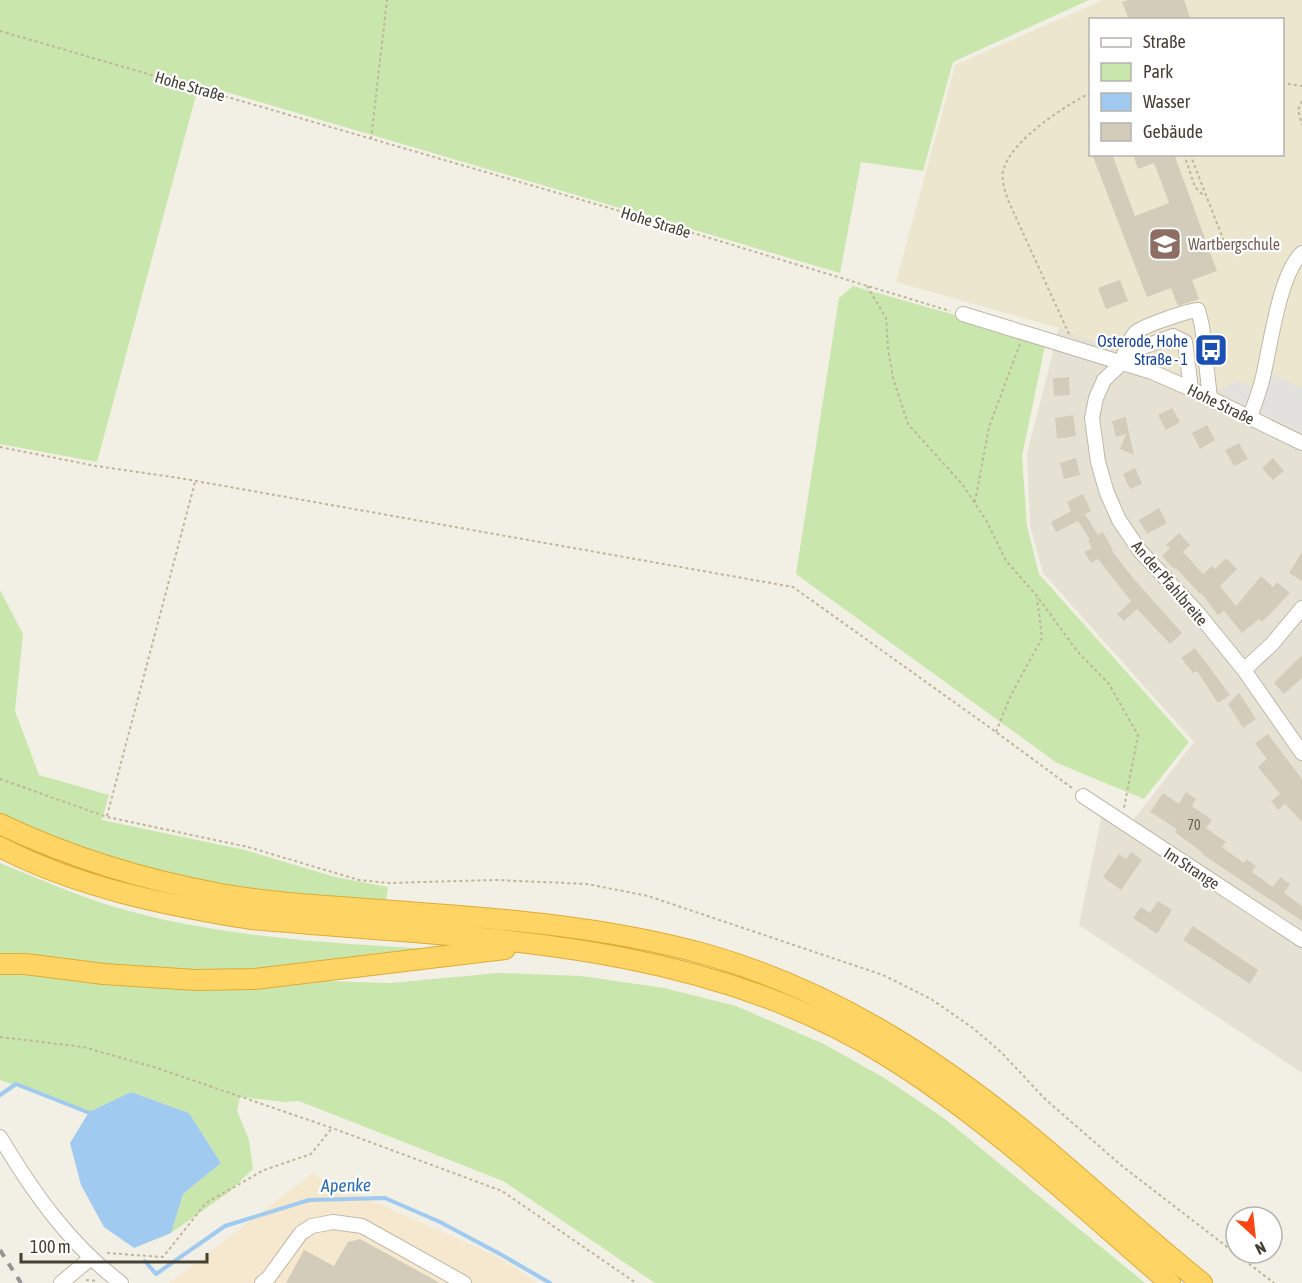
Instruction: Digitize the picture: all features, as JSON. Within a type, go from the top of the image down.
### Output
[{"type":"highway","points":[[0,824],[57,850],[99,865],[200,890],[280,902],[460,916],[609,933],[709,956],[781,981],[845,1010],[892,1035],[976,1093],[1030,1136],[1202,1283]]},
{"type":"highway","points":[[0,847],[38,865],[117,892],[210,913],[261,920],[538,944],[620,956],[708,977],[792,1008],[853,1037],[917,1076],[1009,1144],[1170,1283]]},
{"type":"highway","points":[[0,964],[25,964],[104,974],[196,980],[254,979],[538,944]]},
{"type":"street","points":[[1250,417],[1261,384],[1285,281],[1294,260],[1302,254]]},
{"type":"street","name":"An der Pfahlbreite","points":[[1210,398],[1202,326],[1198,310],[1186,312],[1136,332],[1124,355],[1104,380],[1096,398],[1092,418],[1098,462],[1107,493],[1119,520],[1140,551],[1197,612],[1244,670],[1302,753]]},
{"type":"street","name":"Hohe Straße","points":[[963,314],[1075,347],[1124,355],[1152,372],[1302,443]]},
{"type":"street","points":[[1124,355],[1173,336],[1185,342],[1191,389]]},
{"type":"street","points":[[1244,670],[1272,644],[1302,608]]},
{"type":"street","name":"Im Strange","points":[[1083,796],[1302,940]]},
{"type":"street","points":[[0,1137],[47,1210],[91,1258],[121,1283]]},
{"type":"street","points":[[262,1283],[269,1277],[301,1233],[312,1226],[333,1222],[362,1226],[464,1283]]},
{"type":"street","points":[[61,1283],[91,1258]]},
{"type":"path","points":[[371,139],[387,0]]},
{"type":"path","name":"Hohe Straße","points":[[0,30],[963,314]]},
{"type":"path","points":[[1284,83],[1302,86]]},
{"type":"path","points":[[1075,347],[1008,200],[1003,170],[1010,154],[1022,141],[1089,94]]},
{"type":"path","points":[[1302,101],[1299,110],[1302,125]]},
{"type":"path","points":[[1185,156],[1195,187],[1206,198]]},
{"type":"path","points":[[1191,156],[1227,249]]},
{"type":"path","points":[[867,286],[886,318],[893,378],[908,424],[962,484],[986,520],[1006,561],[1037,596],[1077,651],[1109,684],[1138,735],[1122,822]]},
{"type":"path","points":[[975,504],[989,427],[1025,333]]},
{"type":"path","points":[[0,447],[793,587],[1083,796]]},
{"type":"path","points":[[107,817],[195,482]]},
{"type":"path","points":[[996,732],[1011,695],[1042,638],[1037,596]]},
{"type":"path","points":[[0,1037],[83,1047],[157,1068],[332,1128],[502,1191],[636,1283]]},
{"type":"path","points":[[91,1258],[104,1253],[163,1257],[206,1203],[264,1170],[311,1154],[332,1128]]},
{"type":"shaded area","points":[[1103,0],[1302,0],[1302,432],[1202,381],[1059,328],[896,282],[955,65]]},
{"type":"shaded area","points":[[1059,328],[1202,381],[1302,432],[1302,1073],[1079,925],[1102,814],[1127,828],[1194,742],[1043,573],[1030,526],[1027,454]]},
{"type":"shaded area","points":[[1261,369],[1302,388],[1302,432],[1219,390],[1237,381],[1254,388]]},
{"type":"shaded area","points":[[312,1174],[498,1257],[538,1283],[169,1283]]},
{"type":"green space","points":[[0,0],[1089,0],[953,62],[923,171],[861,162],[840,273],[199,84],[97,462],[0,444]]},
{"type":"green space","points":[[853,286],[1046,341],[1022,456],[1027,526],[1039,574],[1189,742],[1144,799],[1057,763],[796,574],[839,298]]},
{"type":"green space","points":[[0,590],[23,634],[15,711],[39,775],[109,795],[102,820],[245,850],[335,877],[388,887],[386,902],[280,893],[189,879],[99,857],[0,815]]},
{"type":"green space","points":[[0,863],[111,906],[193,925],[277,937],[446,950],[296,970],[196,973],[0,958]]},
{"type":"green space","points":[[0,971],[391,983],[498,973],[581,976],[664,988],[736,1006],[824,1044],[886,1079],[945,1119],[1145,1283],[655,1283],[503,1181],[299,1101],[285,1102],[240,1097],[237,1111],[249,1140],[253,1169],[229,1192],[171,1233],[183,1194],[221,1163],[189,1113],[131,1092],[89,1112],[0,1080]]},
{"type":"water","points":[[131,1092],[189,1113],[221,1163],[183,1194],[171,1233],[134,1248],[104,1227],[81,1185],[70,1143],[89,1112]]},
{"type":"building","points":[[1128,0],[1184,0],[1190,18],[1128,18],[1122,2]]},
{"type":"building","points":[[1093,156],[1113,156],[1135,216],[1169,203],[1154,163],[1138,169],[1134,156],[1175,156],[1217,271],[1192,280],[1199,299],[1178,306],[1171,288],[1147,297]]},
{"type":"building","points":[[1120,280],[1128,301],[1106,309],[1098,288]]},
{"type":"building","points":[[1069,377],[1070,395],[1054,396],[1053,378]]},
{"type":"building","points":[[1172,408],[1180,422],[1166,430],[1158,415]]},
{"type":"building","points":[[1073,415],[1076,436],[1057,439],[1055,418]]},
{"type":"building","points":[[1126,417],[1134,455],[1120,449],[1126,434],[1116,437],[1112,421]]},
{"type":"building","points":[[1207,425],[1215,440],[1200,449],[1192,433]]},
{"type":"building","points":[[1239,443],[1248,459],[1234,466],[1225,450]]},
{"type":"building","points":[[1076,458],[1080,475],[1064,479],[1060,463]]},
{"type":"building","points":[[1273,458],[1284,471],[1273,480],[1262,468]]},
{"type":"building","points":[[1135,468],[1142,484],[1130,489],[1123,474]]},
{"type":"building","points":[[1083,494],[1091,511],[1085,514],[1098,535],[1103,532],[1112,551],[1182,633],[1170,644],[1137,609],[1124,621],[1117,614],[1131,601],[1098,559],[1091,563],[1084,552],[1092,548],[1088,541],[1090,540],[1078,521],[1056,532],[1051,522],[1071,511],[1067,502]]},
{"type":"building","points":[[1159,508],[1167,523],[1147,534],[1139,520]]},
{"type":"building","points":[[1179,533],[1190,545],[1183,552],[1203,574],[1212,566],[1215,569],[1226,558],[1237,569],[1220,586],[1236,606],[1261,576],[1273,587],[1277,582],[1290,593],[1262,622],[1259,619],[1242,633],[1224,611],[1218,615],[1201,593],[1162,556],[1170,548],[1166,545]]},
{"type":"building","points":[[1302,552],[1302,581],[1289,573]]},
{"type":"building","points":[[1195,648],[1230,695],[1218,703],[1197,671],[1193,673],[1181,658]]},
{"type":"building","points":[[1302,655],[1302,678],[1284,694],[1274,683]]},
{"type":"building","points":[[1239,693],[1256,719],[1243,728],[1228,704]]},
{"type":"building","points":[[1268,734],[1302,779],[1302,822],[1285,804],[1278,810],[1271,801],[1280,794],[1258,767],[1267,759],[1255,743]]},
{"type":"building","points":[[1186,792],[1196,799],[1192,806],[1212,820],[1206,828],[1226,842],[1222,847],[1244,863],[1246,859],[1256,866],[1252,872],[1273,887],[1280,877],[1290,884],[1284,893],[1302,906],[1302,921],[1202,854],[1175,832],[1177,829],[1150,812],[1163,793],[1179,804]]},
{"type":"building","points":[[1131,852],[1142,860],[1121,890],[1103,877],[1119,854],[1126,859]]},
{"type":"building","points":[[1158,901],[1172,910],[1157,934],[1133,918],[1141,907],[1150,913]]},
{"type":"building","points":[[1193,926],[1258,970],[1250,984],[1183,940]]},
{"type":"building","points":[[360,1239],[440,1283],[286,1283],[304,1250],[334,1266],[348,1242]]},
{"type":"waterway","name":"Apenke","points":[[0,1095],[16,1084],[92,1114]]},
{"type":"waterway","name":"Apenke","points":[[145,1261],[156,1274],[225,1226],[309,1200],[385,1198],[440,1222],[550,1283]]},
{"type":"railway","points":[[0,1250],[21,1283]]},
{"type":"place","name":"Wartbergschule","points":[[1165,244]]},
{"type":"place","name":"Osterode, Hohe Straße - 1","points":[[1211,350]]}]
